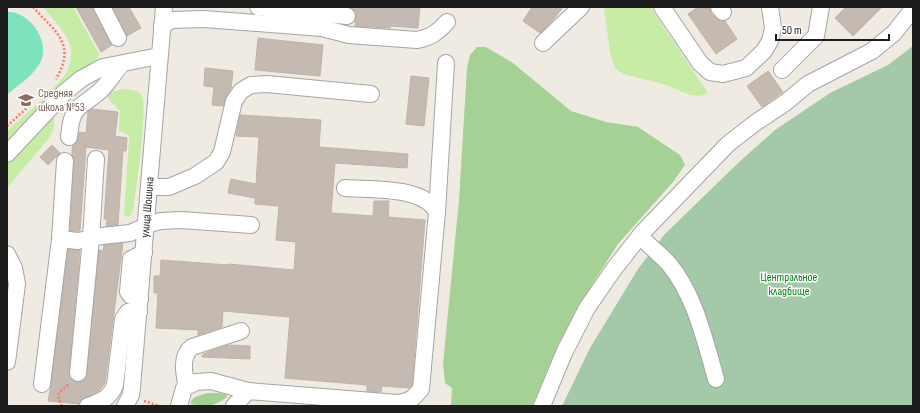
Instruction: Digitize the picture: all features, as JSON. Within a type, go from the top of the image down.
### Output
[{"type":"street","points":[[102,7],[118,38]]},
{"type":"street","name":"улица Шошина","points":[[125,406],[131,395],[140,306],[164,7]]},
{"type":"street","points":[[258,7],[347,16]]},
{"type":"street","points":[[543,43],[581,7]]},
{"type":"street","points":[[662,7],[700,63],[710,72],[723,74],[746,68],[764,51],[770,41],[773,28],[770,7]]},
{"type":"street","points":[[782,70],[816,36],[821,7]]},
{"type":"street","points":[[542,406],[564,353],[587,308],[614,269],[640,236],[728,144],[808,84],[872,51],[894,33],[913,9]]},
{"type":"street","points":[[162,26],[187,13],[207,13],[322,28],[349,35],[417,40],[426,39],[440,30],[447,22]]},
{"type":"street","points":[[7,154],[64,93],[81,79],[103,67],[159,56]]},
{"type":"street","points":[[179,406],[184,388],[196,382],[211,381],[240,401],[398,402],[408,401],[421,390],[437,212],[446,63]]},
{"type":"street","points":[[69,137],[70,122],[78,108],[100,90],[122,64]]},
{"type":"street","points":[[149,187],[169,187],[195,176],[216,162],[222,152],[234,101],[241,91],[251,85],[267,84],[371,94]]},
{"type":"street","points":[[78,372],[91,239],[96,159]]},
{"type":"street","points":[[42,384],[60,239],[65,161]]},
{"type":"street","points":[[345,188],[411,193],[423,198],[435,208],[437,212]]},
{"type":"street","points":[[60,239],[78,241],[102,236],[130,233],[161,221],[181,220],[251,225]]},
{"type":"street","points":[[640,236],[669,264],[687,293],[698,317],[716,379]]},
{"type":"street","points":[[7,254],[14,268],[17,284],[7,362]]},
{"type":"street","points":[[88,406],[102,401],[111,394],[115,385],[123,318],[128,312],[140,306]]},
{"type":"street","points":[[187,386],[184,372],[187,351],[241,331]]},
{"type":"path","points":[[32,7],[60,38],[64,45],[64,66],[53,84]]},
{"type":"path","points":[[7,126],[28,107]]},
{"type":"path","points":[[62,406],[58,394],[69,385],[78,372]]},
{"type":"green space","points":[[43,7],[73,7],[99,54],[97,59],[60,87],[7,141],[7,131],[59,83],[70,65],[71,52],[68,40]]},
{"type":"green space","points":[[604,7],[650,7],[708,93],[700,96],[690,95],[663,84],[623,74],[615,68],[610,53]]},
{"type":"green space","points":[[7,12],[23,16],[36,29],[41,38],[43,55],[37,68],[7,95]]},
{"type":"green space","name":"Центральное кладбище","points":[[913,46],[913,406],[562,406],[590,348],[638,269],[664,235],[737,164],[775,130],[830,93],[888,65]]},
{"type":"green space","points":[[477,47],[486,47],[513,63],[571,111],[606,122],[638,127],[680,155],[685,165],[673,182],[618,244],[579,305],[556,349],[532,406],[451,406],[452,388],[445,383],[443,364],[459,200],[467,68],[470,55]]},
{"type":"green space","points":[[122,89],[133,90],[142,96],[144,116],[134,207],[130,216],[127,217],[124,215],[129,138],[128,135],[119,131],[120,111],[108,98],[108,95],[111,92]]},
{"type":"green space","points":[[54,115],[54,128],[49,138],[7,188],[7,165],[50,117]]},
{"type":"green space","points":[[207,393],[219,393],[227,395],[227,397],[206,406],[191,404],[191,401],[195,397]]},
{"type":"building","points":[[76,7],[93,7],[112,45],[101,52]]},
{"type":"building","points":[[113,7],[129,7],[141,28],[127,36]]},
{"type":"building","points":[[349,7],[420,7],[418,28],[355,26],[356,22],[354,22],[356,12]]},
{"type":"building","points":[[532,7],[563,7],[554,19],[540,33],[523,21]]},
{"type":"building","points":[[698,7],[710,7],[711,13],[720,21],[725,21],[737,39],[716,54],[688,14]]},
{"type":"building","points":[[846,7],[882,7],[853,36],[835,18]]},
{"type":"building","points":[[258,38],[323,45],[320,76],[255,70]]},
{"type":"building","points":[[205,68],[233,71],[231,88],[226,96],[223,106],[212,105],[214,87],[204,86]]},
{"type":"building","points":[[768,71],[783,92],[762,107],[747,86]]},
{"type":"building","points":[[411,76],[429,78],[424,126],[406,124]]},
{"type":"building","points":[[92,109],[118,112],[115,136],[127,138],[126,151],[123,151],[118,225],[106,226],[107,219],[104,219],[109,150],[86,147],[80,231],[70,231],[74,162],[72,149],[73,145],[77,142],[79,132],[86,133],[88,112]]},
{"type":"building","points":[[240,115],[321,120],[319,147],[408,154],[407,168],[335,163],[331,213],[373,216],[374,201],[389,201],[388,217],[425,220],[412,385],[409,388],[382,386],[381,392],[367,391],[367,385],[285,378],[290,317],[223,311],[222,327],[198,335],[198,330],[156,328],[158,293],[154,293],[154,276],[160,276],[161,260],[294,270],[296,242],[276,240],[279,206],[255,204],[255,198],[228,193],[231,179],[256,184],[259,137],[236,136]]},
{"type":"building","points":[[52,145],[60,153],[48,165],[40,157]]},
{"type":"building","points":[[123,243],[105,383],[99,391],[81,400],[79,404],[48,401],[68,249],[80,250],[69,372],[69,377],[77,382],[85,379],[87,374],[99,250],[103,251],[104,245]]},
{"type":"building","points":[[228,345],[250,346],[250,359],[202,357],[203,354]]},
{"type":"place","name":"Средняя школа №53","points":[[26,100]]}]
